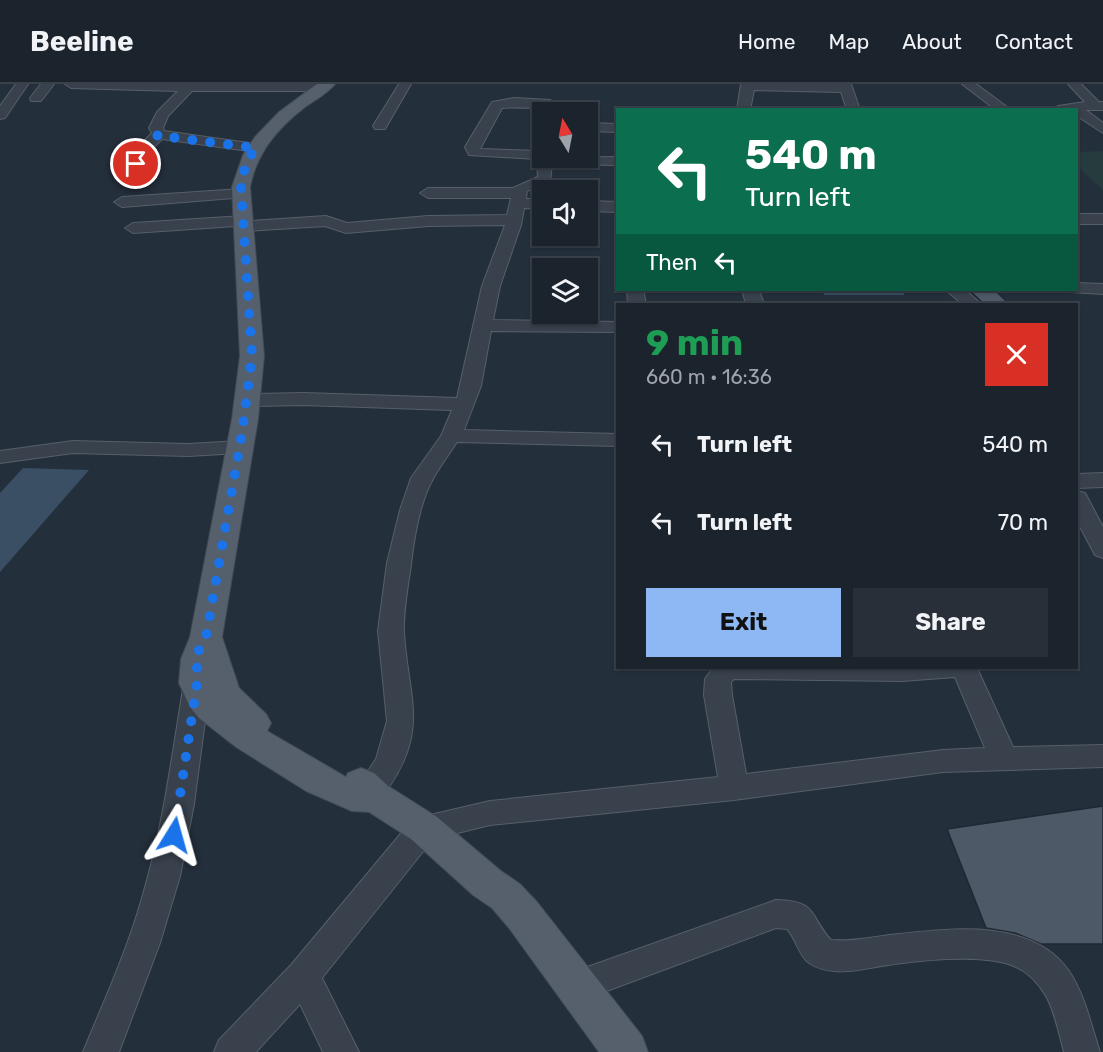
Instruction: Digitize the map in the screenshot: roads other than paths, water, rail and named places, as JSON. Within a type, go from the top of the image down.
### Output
[{"type":"main road","points":[[324,86],[275,124],[246,162],[242,173],[241,194],[252,356],[240,447],[206,637],[197,654],[197,683],[201,697],[211,710],[234,728],[329,786],[353,796],[372,794]]},
{"type":"main road","points":[[206,637],[216,675],[226,696],[243,715],[269,734],[352,778],[424,828],[487,883],[506,896],[524,915],[626,1052]]},
{"type":"main road","points":[[487,883],[494,904],[603,1052]]},
{"type":"street","points":[[0,115],[22,84]]},
{"type":"street","points":[[36,98],[48,84]]},
{"type":"street","points":[[71,84],[122,87],[324,86]]},
{"type":"street","points":[[380,126],[405,84]]},
{"type":"street","points":[[968,84],[1002,108]]},
{"type":"street","points":[[1074,84],[1099,106]]},
{"type":"street","points":[[159,134],[156,128],[162,115],[191,85]]},
{"type":"street","points":[[743,108],[748,85],[845,86],[853,108]]},
{"type":"street","points":[[532,102],[497,105],[472,147],[474,152],[479,153],[532,156]]},
{"type":"street","points":[[1075,108],[1099,106]]},
{"type":"street","points":[[1078,110],[1103,129]]},
{"type":"street","points":[[598,127],[616,128]]},
{"type":"street","points":[[159,134],[256,148]]},
{"type":"street","points":[[136,164],[146,147],[159,134]]},
{"type":"street","points":[[598,160],[616,161]]},
{"type":"street","points":[[372,794],[394,751],[401,721],[391,631],[399,563],[411,510],[422,478],[451,436],[465,404],[496,270],[517,205],[525,186],[545,179],[544,168]]},
{"type":"street","points":[[428,193],[517,205]]},
{"type":"street","points":[[122,202],[241,194]]},
{"type":"street","points":[[133,228],[326,221],[353,228],[428,221],[532,204]]},
{"type":"street","points":[[598,206],[616,207]]},
{"type":"street","points":[[1078,219],[1103,219]]},
{"type":"street","points":[[1078,288],[1103,289]]},
{"type":"street","points":[[956,291],[971,303]]},
{"type":"street","points":[[483,325],[616,327]]},
{"type":"street","points":[[247,400],[304,399],[465,404]]},
{"type":"street","points":[[451,436],[616,440]]},
{"type":"street","points":[[0,457],[84,447],[180,450],[240,447]]},
{"type":"street","points":[[1078,481],[1103,480]]},
{"type":"street","points":[[1078,500],[1103,550]]},
{"type":"street","points":[[734,788],[718,695],[718,679],[725,672],[736,669]]},
{"type":"street","points":[[793,669],[902,671],[937,669]]},
{"type":"street","points":[[964,669],[1003,758]]},
{"type":"street","points":[[101,1052],[128,989],[165,875],[174,835],[197,683]]},
{"type":"street","points":[[232,1052],[303,976],[424,828],[490,813],[734,788],[914,764],[1003,758],[1103,756]]},
{"type":"street","points":[[577,986],[776,914],[787,913],[799,918],[807,927],[817,948],[825,954],[839,956],[896,949],[974,945],[1007,948],[1028,955],[1045,966],[1057,983],[1082,1052]]},
{"type":"street","points":[[303,976],[342,1052]]},
{"type":"water","points":[[823,291],[903,291],[904,295],[824,295]]},
{"type":"water","points":[[23,468],[89,470],[0,572],[0,493]]}]
